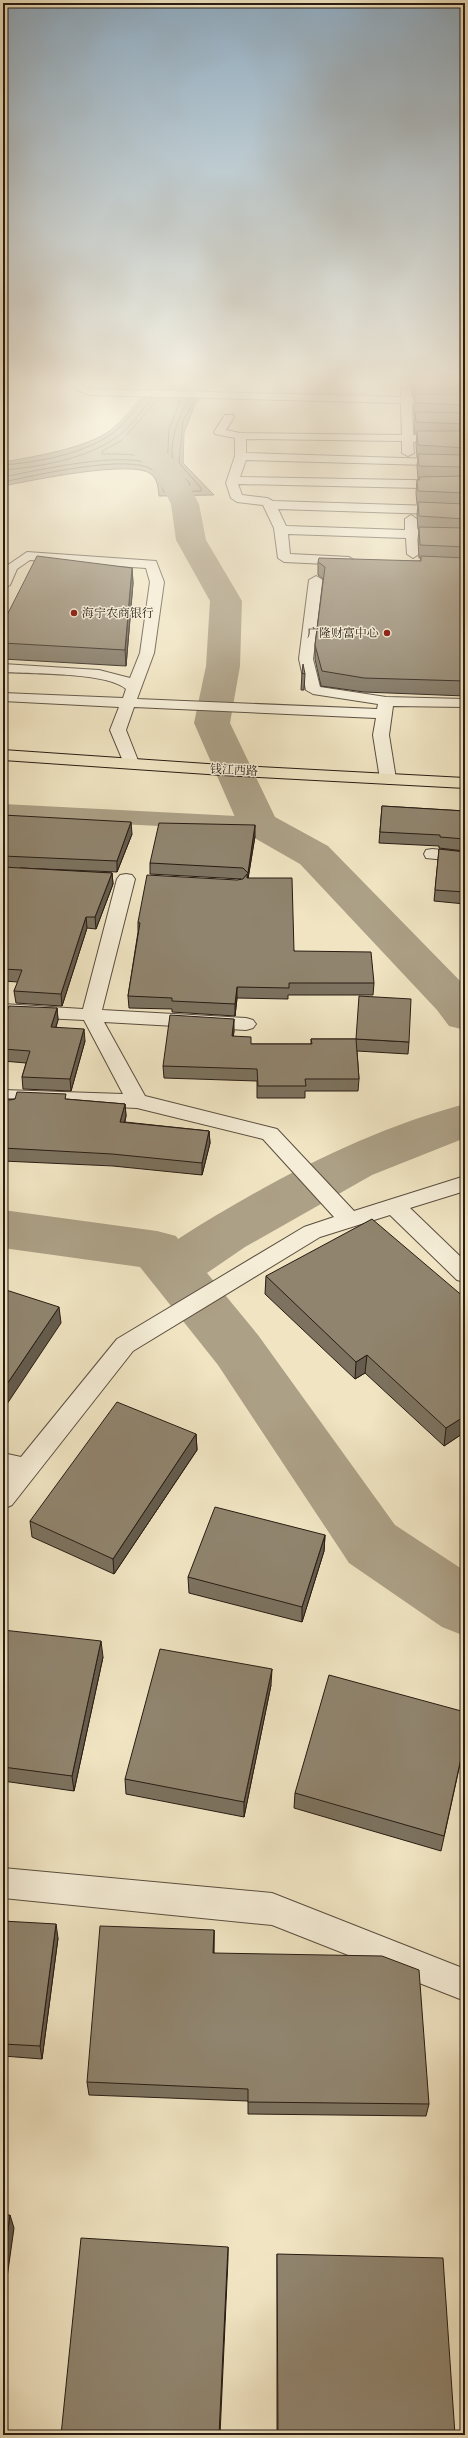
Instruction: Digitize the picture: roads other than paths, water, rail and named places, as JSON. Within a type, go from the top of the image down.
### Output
[{"type":"main road","name":"钱江西路","points":[[3,755],[54,756],[222,770],[465,783]]},
{"type":"street","points":[[235,494],[236,498],[267,502],[270,505],[282,530],[284,558],[363,561]]},
{"type":"street","points":[[402,563],[416,559],[412,534],[410,494]]},
{"type":"street","points":[[270,505],[465,510]]},
{"type":"street","points":[[282,530],[465,536]]},
{"type":"street","points":[[3,556],[18,554],[27,556],[150,564],[157,582],[147,653],[118,730],[131,763]]},
{"type":"street","points":[[3,584],[7,567],[27,556]]},
{"type":"street","points":[[316,580],[306,659],[313,690],[385,708]]},
{"type":"street","points":[[3,668],[99,674],[124,680],[131,695]]},
{"type":"street","points":[[3,697],[131,695],[183,704],[259,708],[385,708],[465,703]]},
{"type":"street","points":[[385,708],[381,735],[388,779]]},
{"type":"street","points":[[432,854],[465,857]]},
{"type":"street","points":[[126,879],[91,1015],[137,1101]]},
{"type":"street","points":[[3,1010],[246,1024]]},
{"type":"street","points":[[3,1096],[137,1101],[270,1134],[349,1219]]},
{"type":"street","points":[[3,1498],[14,1466],[124,1345],[312,1232],[465,1183]]},
{"type":"street","points":[[394,1206],[465,1274]]},
{"type":"street","points":[[3,1883],[272,1909],[465,1985]]},
{"type":"water","points":[[159,494],[214,495],[159,496]]},
{"type":"waterway","points":[[179,494],[185,504],[191,540],[226,601],[223,666],[212,723],[258,824],[314,855],[453,1000],[465,1016]]},
{"type":"waterway","points":[[3,811],[258,824]]},
{"type":"waterway","points":[[173,1269],[226,1234],[354,1163],[465,1120]]},
{"type":"waterway","points":[[3,1229],[157,1250],[238,1350],[372,1544],[465,1607]]},
{"type":"place","name":"海宁农商银行","points":[[74,613]]},
{"type":"place","name":"广隆财富中心","points":[[387,633]]}]
